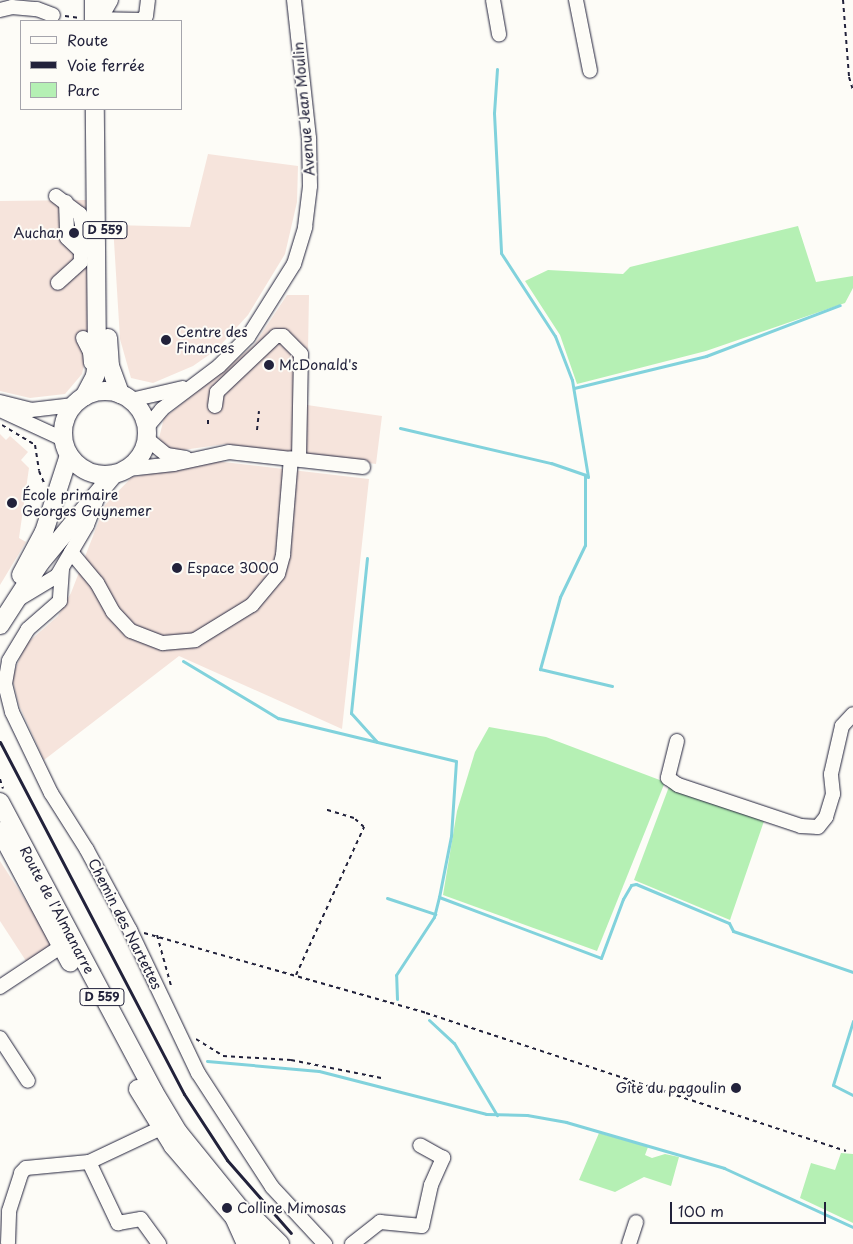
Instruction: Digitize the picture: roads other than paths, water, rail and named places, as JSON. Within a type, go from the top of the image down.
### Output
[{"type":"main road","name":"D 559","points":[[79,401],[95,376],[97,361],[95,110]]},
{"type":"main road","name":"D 559","points":[[104,110],[108,351],[126,397]]},
{"type":"main road","points":[[0,624],[8,604],[44,532],[66,447],[64,427],[79,401],[102,392],[126,397],[139,407],[147,433],[140,456],[121,472],[98,497],[8,604]]},
{"type":"main road","points":[[66,447],[88,472],[121,472]]},
{"type":"main road","name":"Route de l'Almanarre","points":[[0,802],[154,1092],[178,1132],[246,1216],[260,1244]]},
{"type":"main road","name":"Route de l'Almanarre","points":[[3,842],[161,1128],[199,1180],[234,1217],[246,1244]]},
{"type":"main road","points":[[220,1183],[280,1244]]},
{"type":"street","points":[[99,9],[141,20],[146,16],[148,0]]},
{"type":"street","name":"Avenue Jean Moulin","points":[[147,433],[162,409],[219,366],[248,337],[294,264],[305,227],[310,186],[309,138],[294,0]]},
{"type":"street","points":[[493,0],[498,34]]},
{"type":"street","points":[[576,0],[590,70]]},
{"type":"street","points":[[0,10],[37,9],[52,15]]},
{"type":"street","points":[[58,284],[81,262],[82,252],[80,214],[61,199],[66,221],[67,238],[82,252]]},
{"type":"street","points":[[66,221],[82,232]]},
{"type":"street","points":[[71,552],[97,583],[113,612],[131,631],[163,643],[195,640],[252,605],[278,574],[282,556],[299,435],[301,354],[283,336],[276,336],[217,392],[215,406]]},
{"type":"street","points":[[0,402],[21,409],[41,410],[79,401],[91,365],[90,352],[83,338]]},
{"type":"street","name":"Avenue Jean Moulin","points":[[126,397],[156,397],[191,386]]},
{"type":"street","points":[[0,389],[21,409]]},
{"type":"street","points":[[0,410],[66,447]]},
{"type":"street","points":[[147,433],[167,455],[194,459]]},
{"type":"street","points":[[121,472],[229,452],[363,466]]},
{"type":"street","points":[[8,604],[48,583],[62,569],[87,524],[98,497]]},
{"type":"street","points":[[61,594],[62,569]]},
{"type":"street","points":[[48,583],[55,586],[61,594]]},
{"type":"street","name":"Chemin des Nartettes","points":[[61,594],[58,604],[28,629],[12,653],[5,676],[7,696],[51,793],[87,850],[130,930],[182,1042],[217,1102],[272,1187],[325,1244]]},
{"type":"street","points":[[676,741],[668,778],[678,785],[801,826],[818,828],[826,817],[833,794],[831,774],[842,726],[853,714]]},
{"type":"street","points":[[0,987],[62,946]]},
{"type":"street","points":[[0,1038],[28,1081]]},
{"type":"street","points":[[8,1243],[9,1211],[21,1173],[26,1168],[89,1162],[161,1128]]},
{"type":"street","points":[[352,1244],[380,1222],[422,1226],[431,1186],[443,1158],[420,1145]]},
{"type":"street","points":[[89,1162],[118,1223],[141,1219],[160,1244]]},
{"type":"street","points":[[629,1244],[636,1222]]},
{"type":"waterway","points":[[497,69],[494,113],[501,253],[555,336],[572,380],[588,477],[585,475],[585,545],[560,597],[540,669],[612,686]]},
{"type":"waterway","points":[[574,388],[706,356],[840,305]]},
{"type":"waterway","points":[[400,428],[551,463],[585,475]]},
{"type":"waterway","points":[[367,558],[351,713],[377,742]]},
{"type":"waterway","points":[[183,661],[278,718],[456,761],[451,836],[439,897],[601,958],[623,899],[631,885],[636,884],[729,923],[733,931],[853,972]]},
{"type":"waterway","points":[[397,999],[396,975],[434,917],[439,897]]},
{"type":"waterway","points":[[387,898],[435,914]]},
{"type":"waterway","points":[[429,1020],[454,1043],[497,1115]]},
{"type":"waterway","points":[[853,1021],[833,1085],[853,1095]]},
{"type":"waterway","points":[[207,1061],[319,1071],[486,1114],[527,1115],[566,1122],[724,1168],[853,1227]]},
{"type":"railway","points":[[0,742],[184,1094],[227,1160],[291,1233]]},
{"type":"place","name":"Auchan","points":[[74,233]]},
{"type":"place","name":"Centre des Finances","points":[[166,340]]},
{"type":"place","name":"McDonald's","points":[[269,365]]},
{"type":"place","name":"École primaire Georges Guynemer","points":[[12,503]]},
{"type":"place","name":"Espace 3000","points":[[177,568]]},
{"type":"place","name":"Gîte du pagoulin","points":[[736,1088]]},
{"type":"place","name":"Colline Mimosas","points":[[227,1208]]}]
